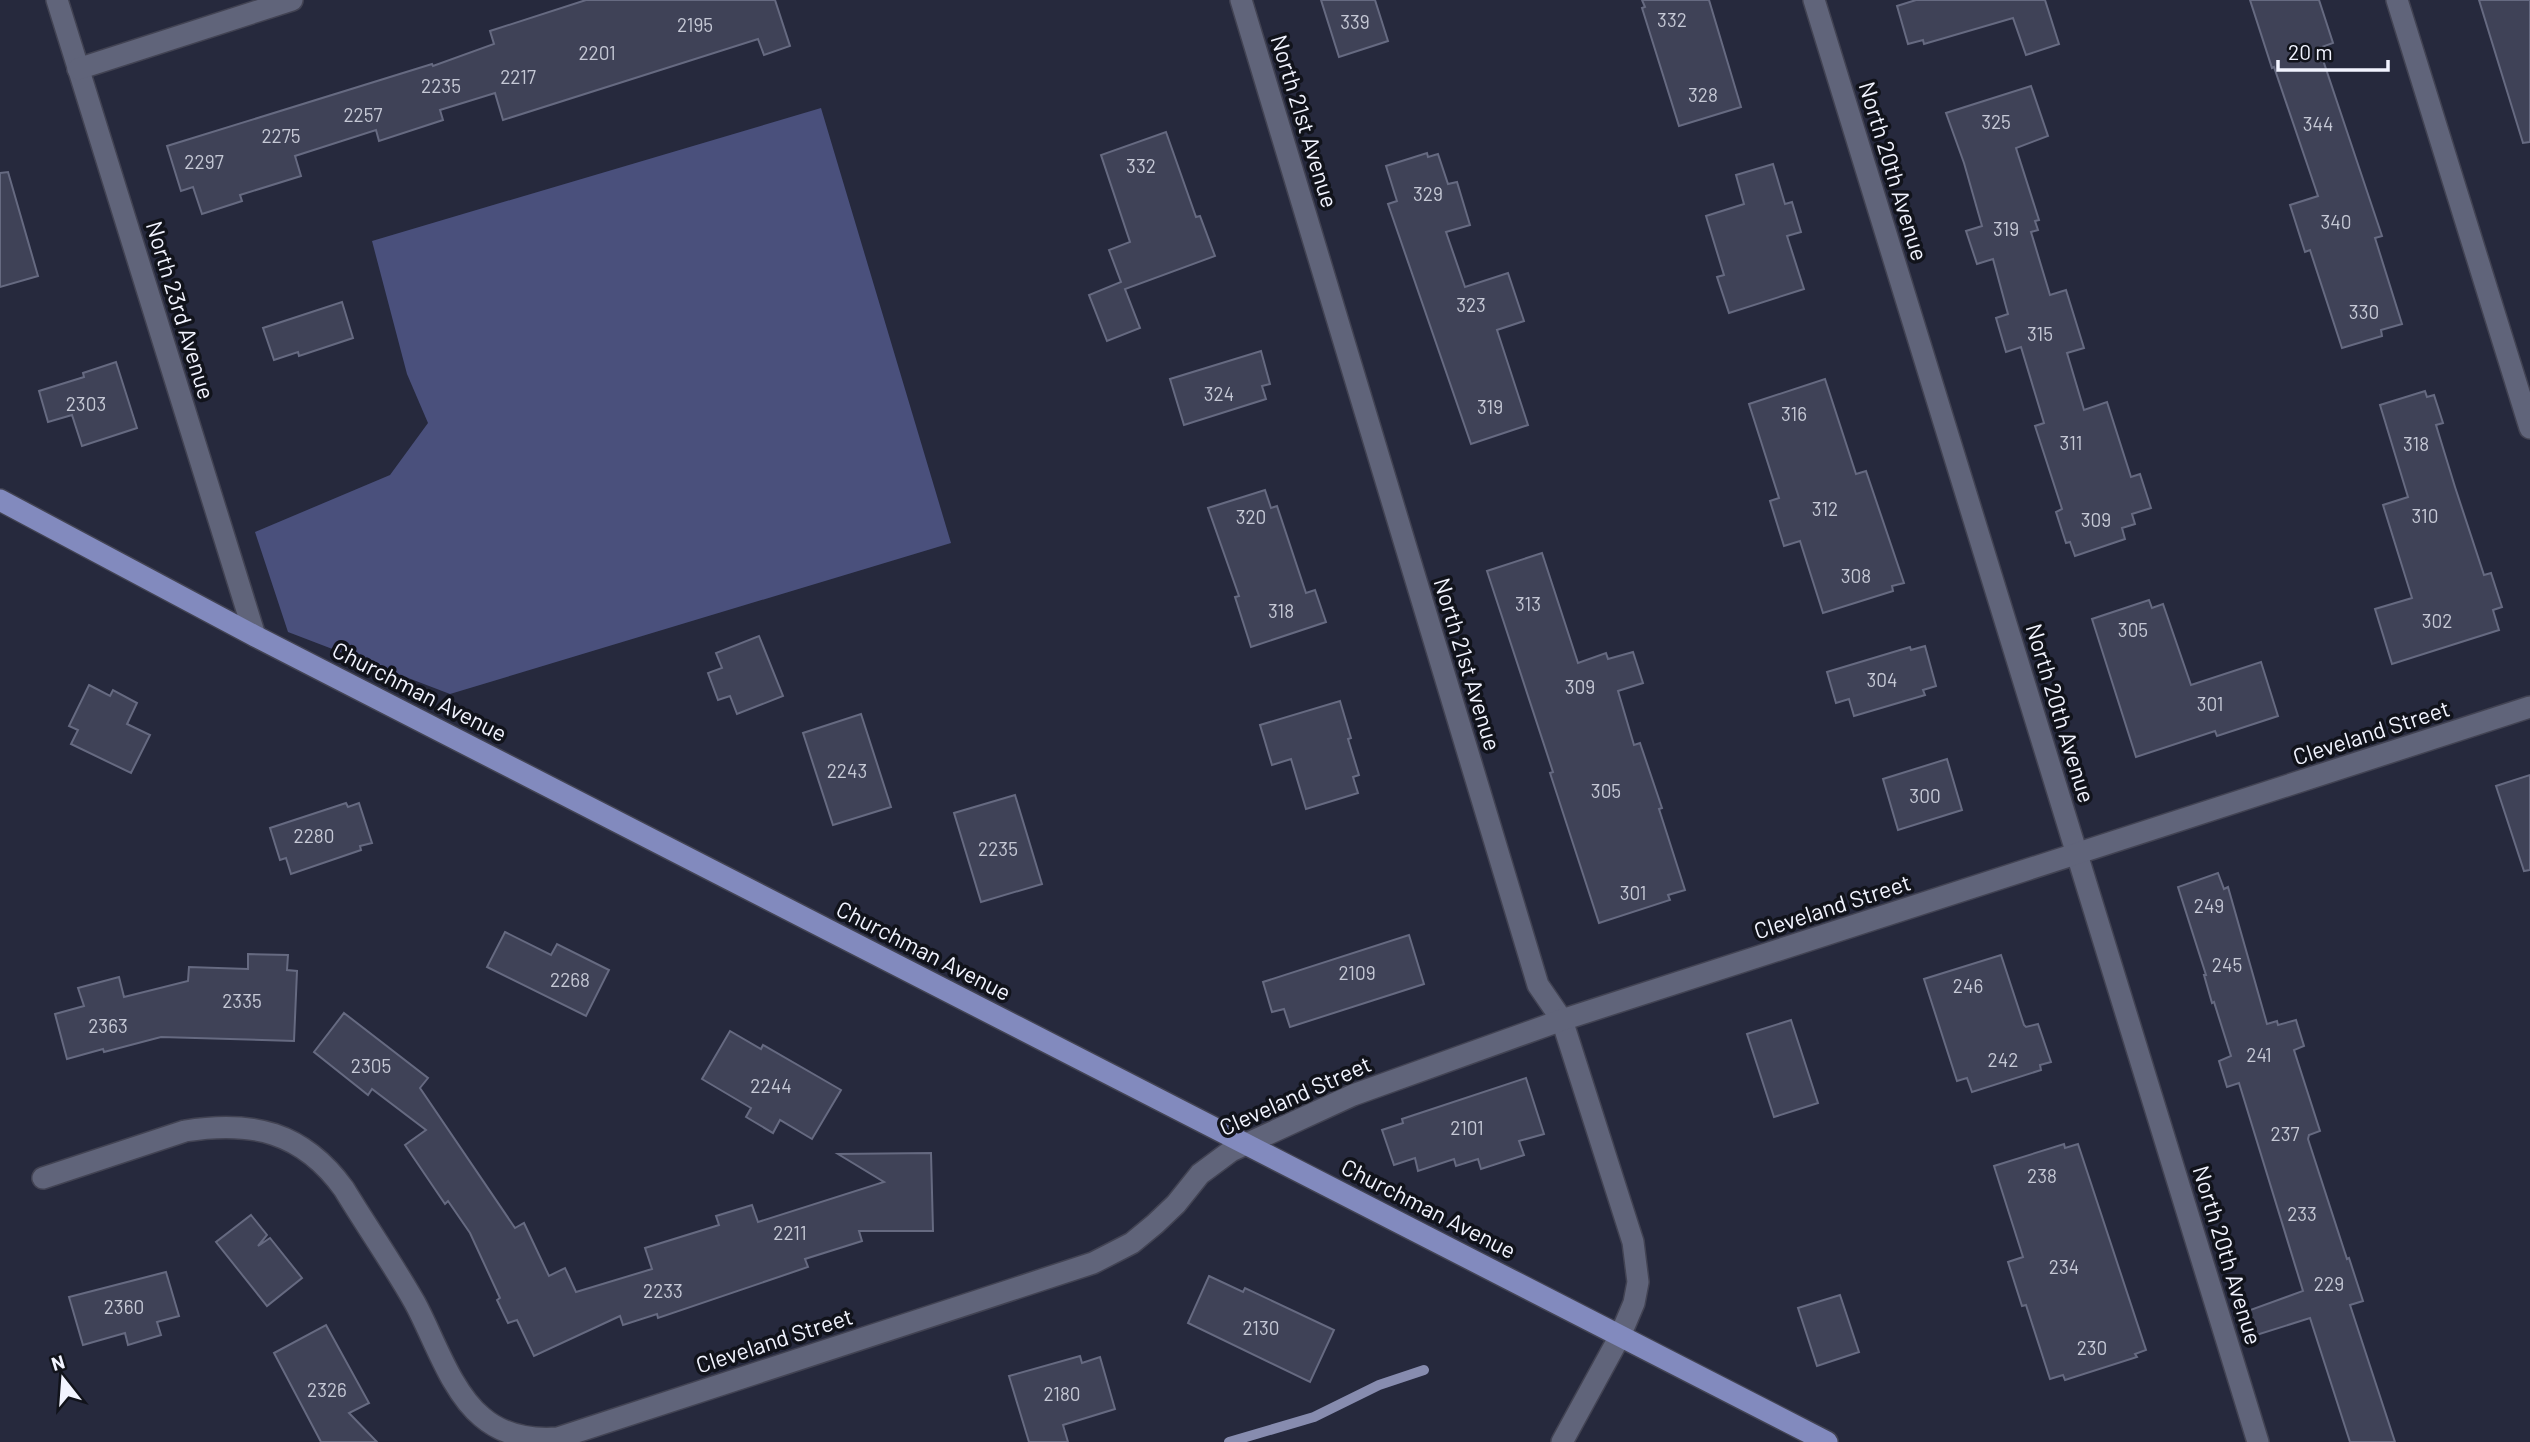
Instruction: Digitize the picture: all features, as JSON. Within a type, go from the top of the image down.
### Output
[{"type":"main road","name":"Churchman Avenue","points":[[0,500],[255,636],[1827,1442]]},
{"type":"street","name":"North 23rd Avenue","points":[[57,0],[255,636]]},
{"type":"street","points":[[78,69],[292,0]]},
{"type":"street","name":"North 21st Avenue","points":[[1241,0],[1538,985],[1562,1020],[1633,1242],[1638,1282],[1634,1303],[1620,1336],[1562,1442]]},
{"type":"street","name":"North 20th Avenue","points":[[1814,0],[2258,1442]]},
{"type":"street","points":[[2397,0],[2530,428]]},
{"type":"street","name":"Cleveland Street","points":[[43,1178],[186,1131],[203,1128],[239,1126],[274,1133],[290,1140],[327,1168],[344,1189],[409,1293],[472,1409],[504,1431],[544,1439],[558,1438],[1093,1263],[1132,1243],[1176,1204],[1200,1174],[1222,1156],[1364,1091],[1562,1020],[2530,708]]},
{"type":"shaded area","points":[[821,108],[951,543],[450,694],[288,632],[255,532],[390,475],[428,423],[407,374],[372,241]]},
{"type":"building","points":[[586,0],[775,0],[790,46],[764,55],[758,39],[503,120],[495,93],[440,110],[443,120],[379,141],[376,130],[295,156],[301,176],[240,195],[242,201],[202,214],[193,187],[181,191],[167,146],[432,64],[433,66],[494,44],[490,31]]},
{"type":"building","points":[[1321,0],[1375,0],[1388,41],[1339,57]]},
{"type":"building","points":[[1642,0],[1709,0],[1741,107],[1679,126],[1642,8],[1645,7]]},
{"type":"building","points":[[1916,0],[2045,0],[2059,44],[2026,55],[2013,18],[1924,44],[1923,40],[1908,44],[1897,6]]},
{"type":"building","points":[[2250,0],[2319,0],[2333,43],[2319,48],[2382,236],[2375,238],[2402,324],[2381,330],[2382,336],[2342,348],[2310,250],[2305,252],[2290,205],[2318,196]]},
{"type":"building","points":[[2479,0],[2530,0],[2530,142],[2523,143]]},
{"type":"building","points":[[2031,86],[2048,136],[2016,148],[2039,220],[2035,221],[2038,230],[2031,232],[2050,295],[2066,290],[2084,348],[2067,353],[2084,410],[2107,402],[2131,477],[2140,474],[2151,508],[2132,514],[2135,524],[2122,528],[2125,539],[2075,556],[2070,542],[2066,543],[2056,512],[2062,509],[2035,426],[2044,423],[2021,347],[2006,352],[1996,318],[2008,314],[1993,259],[1977,264],[1966,231],[1982,226],[1946,113]]},
{"type":"building","points":[[1166,132],[1196,217],[1200,216],[1215,256],[1125,289],[1140,328],[1107,341],[1089,295],[1121,282],[1109,250],[1130,242],[1101,155]]},
{"type":"building","points":[[1427,153],[1428,157],[1438,154],[1448,184],[1457,182],[1470,225],[1446,232],[1465,287],[1508,273],[1524,321],[1497,330],[1528,425],[1471,444],[1388,204],[1397,201],[1386,166]]},
{"type":"building","points":[[1773,164],[1785,204],[1792,202],[1801,232],[1787,236],[1804,289],[1729,313],[1717,277],[1724,275],[1706,216],[1744,204],[1736,175]]},
{"type":"building","points":[[8,172],[38,276],[0,287],[0,173]]},
{"type":"building","points":[[342,302],[353,338],[299,356],[298,352],[274,360],[263,328]]},
{"type":"building","points":[[1261,351],[1270,384],[1262,386],[1266,399],[1184,425],[1170,379]]},
{"type":"building","points":[[116,362],[137,428],[82,446],[72,415],[48,422],[39,391],[84,377],[83,373]]},
{"type":"building","points":[[1825,379],[1856,474],[1866,471],[1904,583],[1892,586],[1893,591],[1823,613],[1800,541],[1784,546],[1770,501],[1779,498],[1749,404]]},
{"type":"building","points":[[2425,391],[2427,397],[2434,395],[2443,423],[2436,425],[2455,487],[2484,575],[2491,573],[2502,607],[2493,610],[2499,630],[2392,664],[2375,609],[2412,598],[2383,505],[2408,497],[2380,405]]},
{"type":"building","points":[[1265,490],[1271,508],[1277,506],[1306,593],[1315,590],[1326,622],[1251,647],[1235,597],[1239,596],[1208,508]]},
{"type":"building","points":[[1542,553],[1578,663],[1606,653],[1608,659],[1633,652],[1643,683],[1618,691],[1634,745],[1640,743],[1662,808],[1659,809],[1685,890],[1668,895],[1670,900],[1599,923],[1487,571]]},
{"type":"building","points":[[2149,600],[2152,608],[2163,604],[2191,685],[2261,662],[2278,716],[2217,736],[2215,731],[2136,757],[2092,619]]},
{"type":"building","points":[[759,636],[783,696],[737,714],[730,696],[718,700],[708,673],[722,668],[716,653]]},
{"type":"building","points":[[1925,646],[1936,686],[1923,690],[1925,695],[1854,716],[1849,699],[1836,703],[1827,672],[1910,647],[1911,650]]},
{"type":"building","points":[[89,685],[110,696],[113,690],[137,703],[127,724],[150,735],[131,773],[71,744],[78,730],[69,726]]},
{"type":"building","points":[[1340,701],[1359,775],[1353,777],[1358,793],[1306,809],[1291,759],[1272,765],[1260,725]]},
{"type":"building","points":[[861,714],[891,807],[833,825],[803,733]]},
{"type":"building","points":[[1947,759],[1962,810],[1898,830],[1883,779]]},
{"type":"building","points":[[2530,775],[2530,870],[2524,871],[2496,786]]},
{"type":"building","points":[[1015,795],[1042,884],[981,902],[954,813]]},
{"type":"building","points":[[346,803],[348,807],[359,803],[372,843],[360,846],[361,850],[291,874],[286,858],[280,860],[270,828]]},
{"type":"building","points":[[2218,873],[2224,889],[2228,887],[2267,1024],[2277,1021],[2278,1025],[2296,1020],[2304,1046],[2294,1050],[2320,1131],[2309,1135],[2308,1139],[2363,1301],[2350,1305],[2395,1442],[2350,1442],[2310,1318],[2250,1337],[2242,1313],[2303,1291],[2239,1083],[2227,1087],[2219,1061],[2231,1056],[2214,1002],[2212,1003],[2206,975],[2178,887]]},
{"type":"building","points":[[505,932],[551,955],[557,944],[609,970],[586,1016],[487,967]]},
{"type":"building","points":[[1409,935],[1424,984],[1290,1027],[1284,1009],[1272,1012],[1263,982]]},
{"type":"building","points":[[248,954],[288,955],[287,970],[297,971],[294,1041],[161,1037],[67,1059],[55,1014],[84,1006],[78,988],[119,977],[124,997],[188,981],[189,967],[248,969]]},
{"type":"building","points":[[2001,955],[2024,1025],[2026,1027],[2038,1024],[2051,1062],[2040,1065],[2041,1070],[1972,1092],[1967,1078],[1957,1081],[1924,979]]},
{"type":"building","points":[[344,1013],[428,1078],[420,1088],[515,1228],[524,1223],[549,1276],[565,1268],[576,1292],[652,1269],[645,1248],[719,1225],[716,1216],[752,1205],[758,1222],[884,1182],[838,1154],[931,1153],[933,1231],[859,1231],[862,1241],[805,1259],[808,1267],[658,1318],[657,1314],[623,1325],[620,1316],[534,1356],[517,1320],[508,1323],[497,1300],[500,1298],[470,1233],[448,1201],[445,1204],[405,1145],[426,1130],[372,1089],[368,1095],[314,1052]]},
{"type":"building","points":[[1791,1020],[1818,1103],[1774,1117],[1747,1034]]},
{"type":"building","points":[[730,1031],[761,1049],[763,1045],[841,1090],[812,1139],[780,1120],[773,1133],[746,1117],[751,1108],[702,1079]]},
{"type":"building","points":[[1526,1078],[1544,1134],[1519,1141],[1524,1155],[1481,1169],[1478,1159],[1456,1166],[1454,1159],[1418,1171],[1415,1158],[1394,1165],[1382,1130],[1403,1123],[1402,1119]]},
{"type":"building","points":[[2064,1144],[2065,1148],[2078,1144],[2146,1350],[2135,1354],[2137,1357],[2065,1380],[2063,1375],[2050,1379],[2026,1305],[2022,1306],[2008,1262],[2023,1257],[1994,1166]]},
{"type":"building","points":[[251,1215],[267,1235],[258,1246],[270,1238],[302,1278],[267,1306],[216,1242]]},
{"type":"building","points":[[166,1272],[179,1316],[157,1322],[161,1335],[128,1345],[125,1333],[83,1345],[69,1297]]},
{"type":"building","points":[[1209,1276],[1243,1292],[1245,1288],[1334,1330],[1310,1382],[1188,1323]]},
{"type":"building","points":[[1840,1295],[1859,1352],[1817,1366],[1798,1308]]},
{"type":"building","points":[[326,1325],[369,1403],[349,1413],[377,1442],[321,1442],[274,1353]]},
{"type":"building","points":[[1080,1356],[1082,1363],[1100,1357],[1115,1409],[1063,1425],[1068,1442],[1029,1442],[1009,1376]]},
{"type":"waterway","points":[[1229,1442],[1314,1417],[1379,1385],[1424,1370]]}]
